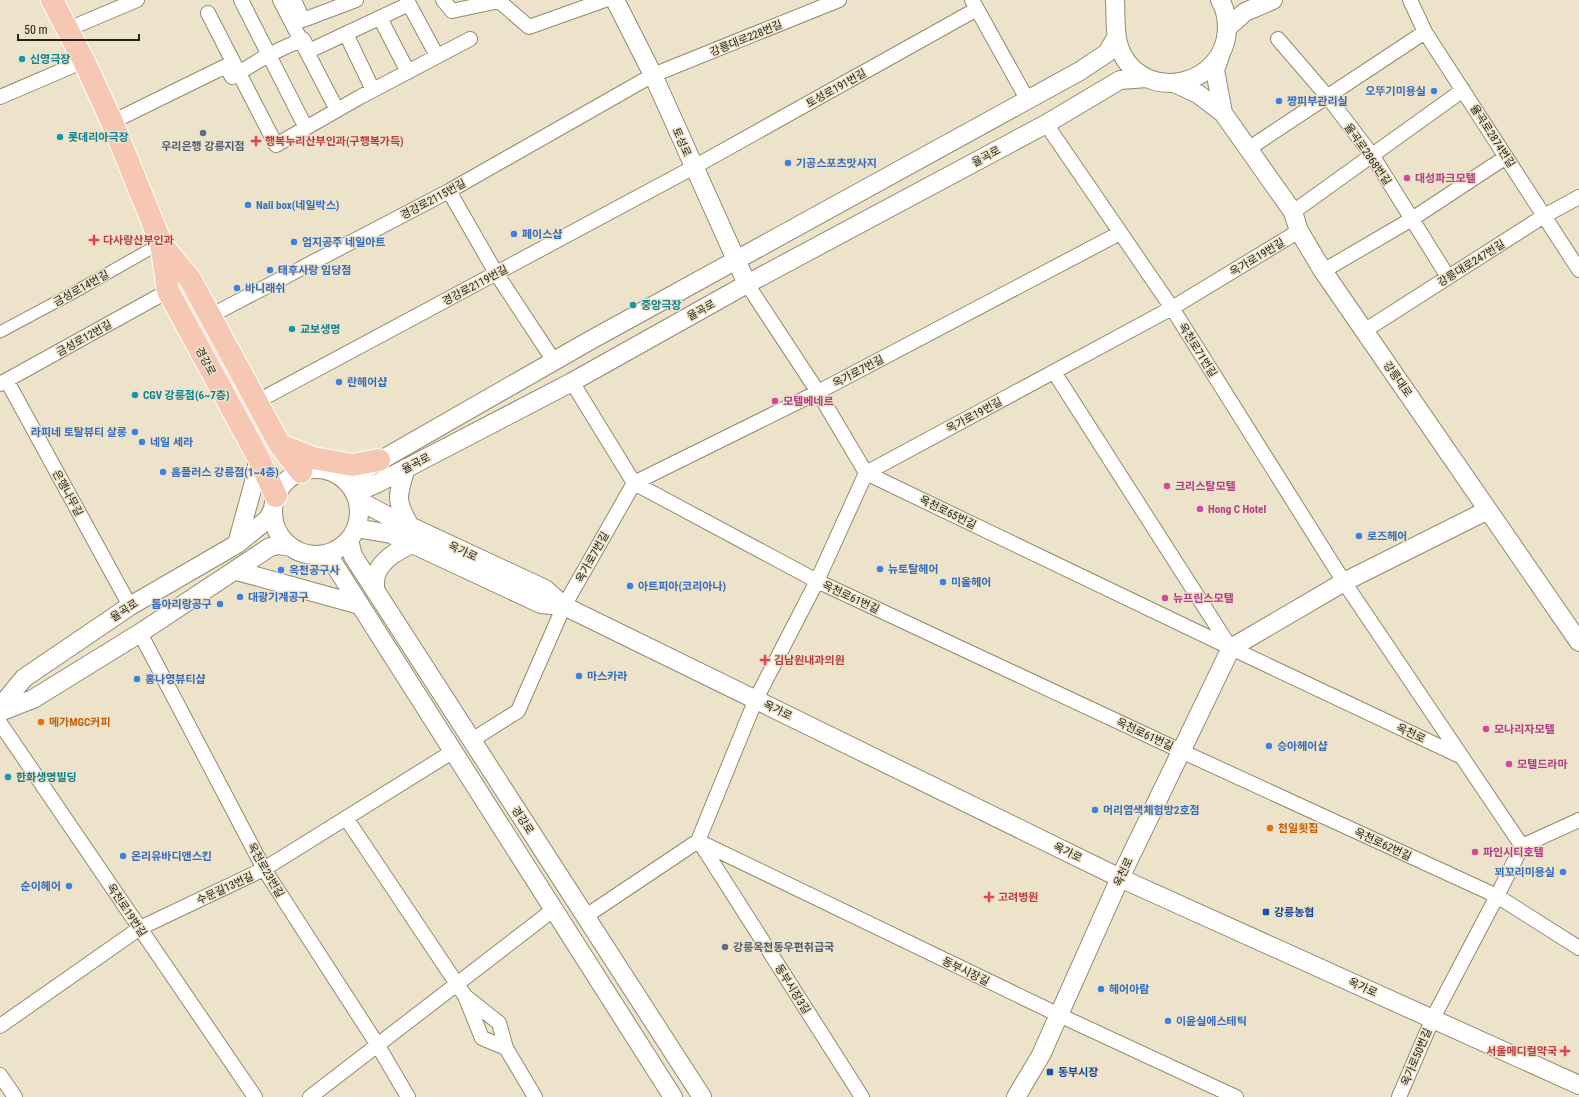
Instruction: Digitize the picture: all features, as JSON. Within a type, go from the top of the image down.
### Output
[{"type":"main road","name":"경강로","points":[[52,0],[66,30],[84,61],[112,122],[161,243],[168,291],[257,455],[275,503]]},
{"type":"main road","name":"경강로","points":[[161,243],[190,279],[280,445],[301,472]]},
{"type":"main road","points":[[280,445],[313,458],[345,463],[353,464],[379,460]]},
{"type":"street","points":[[66,30],[137,0]]},
{"type":"street","points":[[241,0],[306,128]]},
{"type":"street","points":[[280,0],[337,110]]},
{"type":"street","points":[[294,0],[303,20],[356,0]]},
{"type":"street","points":[[443,0],[452,11],[499,1],[529,27],[605,0]]},
{"type":"street","name":"토성로","points":[[615,0],[653,75],[747,284]]},
{"type":"street","name":"강릉대로228번길","points":[[653,75],[839,0]]},
{"type":"street","points":[[1115,0],[1116,38],[1122,54],[1132,68],[1146,78],[1163,83],[1180,83],[1196,78],[1210,68],[1220,54]]},
{"type":"street","points":[[1116,20],[1123,0]]},
{"type":"street","points":[[1220,0],[1227,20],[1227,28],[1226,38],[1215,70],[1223,113]]},
{"type":"street","points":[[1227,28],[1244,12],[1273,0]]},
{"type":"street","name":"율곡로2874번길","points":[[1410,0],[1425,32],[1579,270]]},
{"type":"street","points":[[301,40],[303,39],[309,51],[410,4],[437,56]]},
{"type":"street","points":[[975,4],[1027,99]]},
{"type":"street","name":"토성로191번길","points":[[694,168],[975,4]]},
{"type":"street","points":[[208,13],[276,145],[337,110],[470,39]]},
{"type":"street","points":[[380,18],[408,72]]},
{"type":"street","points":[[1248,149],[1425,32]]},
{"type":"street","points":[[346,34],[374,90]]},
{"type":"street","points":[[342,477],[355,475],[379,460],[735,260],[1080,71],[1106,53],[1116,38]]},
{"type":"street","name":"율곡로2868번길","points":[[1278,39],[1327,96],[1372,156],[1448,277]]},
{"type":"street","points":[[112,122],[226,66],[232,77],[268,55],[301,40]]},
{"type":"street","points":[[0,97],[84,61]]},
{"type":"street","name":"경강로2115번길","points":[[210,316],[449,191],[653,75]]},
{"type":"street","name":"율곡로","points":[[357,497],[406,468],[572,382],[747,284],[1046,124],[1120,80],[1146,78]]},
{"type":"street","points":[[1174,83],[1198,94],[1223,113]]},
{"type":"street","points":[[1293,212],[1463,90]]},
{"type":"street","name":"강릉대로","points":[[1223,113],[1293,212],[1299,231],[1323,271],[1579,642]]},
{"type":"street","name":"옥천로71번길","points":[[1046,124],[1172,308],[1344,582]]},
{"type":"street","points":[[1323,271],[1412,219],[1506,157]]},
{"type":"street","name":"경강로2119번길","points":[[256,402],[694,168]]},
{"type":"street","points":[[449,191],[496,273],[554,361]]},
{"type":"street","name":"강릉대로247번길","points":[[1364,331],[1544,216],[1579,197]]},
{"type":"street","name":"옥가로19번길","points":[[866,473],[1172,308],[1299,231]]},
{"type":"street","name":"옥가로7번길","points":[[472,740],[518,711],[564,606],[634,483],[818,392],[1120,233]]},
{"type":"street","name":"금성로14번길","points":[[0,332],[161,243]]},
{"type":"street","points":[[586,916],[698,841],[756,699],[816,581],[866,473],[818,392],[747,284]]},
{"type":"street","name":"금성로12번길","points":[[3,383],[168,291]]},
{"type":"street","points":[[1054,372],[1230,648],[1344,582],[1488,510]]},
{"type":"street","points":[[572,382],[634,483]]},
{"type":"street","name":"은행나무길","points":[[3,383],[130,606]]},
{"type":"street","points":[[237,544],[257,471],[257,455]]},
{"type":"street","points":[[375,591],[376,575],[386,560],[399,550],[411,535],[398,498],[406,468]]},
{"type":"street","points":[[315,469],[329,471],[342,477],[350,484],[357,497],[359,514],[353,534],[340,548],[330,554],[318,556],[299,552],[291,547],[283,540],[277,530],[274,520],[275,503],[282,486],[290,478],[301,472],[315,469]]},
{"type":"street","name":"옥천로65번길","points":[[866,473],[1230,648]]},
{"type":"street","name":"옥천로61번길","points":[[634,483],[816,581],[1181,751]]},
{"type":"street","name":"옥가로","points":[[357,497],[411,535],[541,604],[564,606],[1120,878],[1579,1085]]},
{"type":"street","name":"율곡로","points":[[0,707],[24,678],[130,606],[237,544],[268,519],[275,503]]},
{"type":"street","name":"옥가로","points":[[353,534],[411,535]]},
{"type":"street","name":"경강로","points":[[353,534],[353,556],[702,1097]]},
{"type":"street","points":[[0,712],[33,699],[237,571],[270,547],[279,545],[291,547]]},
{"type":"street","name":"경강로","points":[[318,556],[334,564],[452,752],[673,1097]]},
{"type":"street","points":[[237,571],[360,606]]},
{"type":"street","name":"옥천로","points":[[1344,582],[1522,846]]},
{"type":"street","name":"옥천로23번길","points":[[140,633],[264,870],[377,1044],[408,1097]]},
{"type":"street","name":"옥천로","points":[[1016,1097],[1041,1055],[1120,878],[1230,648],[1462,756]]},
{"type":"street","name":"옥천로19번길","points":[[0,723],[255,1097]]},
{"type":"street","name":"옥천로62번길","points":[[1181,751],[1497,896],[1579,948]]},
{"type":"street","name":"수문길13번길","points":[[0,1026],[140,928],[264,870],[452,752]]},
{"type":"street","points":[[346,818],[465,996],[482,1038],[506,1048]]},
{"type":"street","points":[[1522,846],[1579,820]]},
{"type":"street","name":"동부시장길","points":[[698,841],[1059,1016],[1236,1097]]},
{"type":"street","name":"동부시장3길","points":[[698,841],[862,1097]]},
{"type":"street","name":"옥가로50번길","points":[[1399,1097],[1432,1018],[1522,846]]},
{"type":"street","points":[[310,1097],[553,910]]},
{"type":"street","points":[[465,996],[499,1022],[506,1048],[535,1097]]},
{"type":"street","points":[[0,1075],[15,1097]]},
{"type":"place","name":"신영극장","points":[[22,59]]},
{"type":"place","name":"오뚜기미용실","points":[[1434,91]]},
{"type":"place","name":"짱피부관리실","points":[[1279,101]]},
{"type":"place","name":"우리은행 강릉지점","points":[[203,133]]},
{"type":"place","name":"롯데리아극장","points":[[60,137]]},
{"type":"place","name":"행복누리산부인과(구행복가득)","points":[[256,141]]},
{"type":"place","name":"기공스포츠맛사지","points":[[788,163]]},
{"type":"place","name":"대성파크모텔","points":[[1407,178]]},
{"type":"place","name":"Nail box(네일박스)","points":[[248,205]]},
{"type":"place","name":"페이스샵","points":[[514,234]]},
{"type":"place","name":"다사랑산부인과","points":[[94,240]]},
{"type":"place","name":"엄지공주 네일아트","points":[[294,242]]},
{"type":"place","name":"태후사랑 임당점","points":[[270,270]]},
{"type":"place","name":"바니래쉬","points":[[237,288]]},
{"type":"place","name":"중앙극장","points":[[633,305]]},
{"type":"place","name":"교보생명","points":[[292,329]]},
{"type":"place","name":"란헤어샵","points":[[339,382]]},
{"type":"place","name":"CGV 강릉점(6~7층)","points":[[135,395]]},
{"type":"place","name":"모텔베네르","points":[[775,401]]},
{"type":"place","name":"라피네 토탈뷰티 살롱","points":[[135,432]]},
{"type":"place","name":"네일 세라","points":[[142,442]]},
{"type":"place","name":"홈플러스 강릉점(1~4층)","points":[[163,472]]},
{"type":"place","name":"크리스탈모텔","points":[[1167,486]]},
{"type":"place","name":"Hong C Hotel","points":[[1200,509]]},
{"type":"place","name":"로즈헤어","points":[[1359,536]]},
{"type":"place","name":"뉴토탈헤어","points":[[880,569]]},
{"type":"place","name":"옥천공구사","points":[[281,570]]},
{"type":"place","name":"미올헤어","points":[[943,582]]},
{"type":"place","name":"아트피아(코리아나)","points":[[630,586]]},
{"type":"place","name":"대광기계공구","points":[[240,597]]},
{"type":"place","name":"뉴프린스모텔","points":[[1165,598]]},
{"type":"place","name":"톱아리랑공구","points":[[220,604]]},
{"type":"place","name":"김남원내과의원","points":[[765,660]]},
{"type":"place","name":"마스카라","points":[[579,676]]},
{"type":"place","name":"홍나영뷰티샵","points":[[137,679]]},
{"type":"place","name":"메가MGC커피","points":[[41,722]]},
{"type":"place","name":"모나리자모텔","points":[[1486,729]]},
{"type":"place","name":"승아헤어샵","points":[[1269,746]]},
{"type":"place","name":"모텔드라마","points":[[1509,764]]},
{"type":"place","name":"한화생명빌딩","points":[[8,777]]},
{"type":"place","name":"머리염색체험방2호점","points":[[1095,810]]},
{"type":"place","name":"천일횟집","points":[[1270,828]]},
{"type":"place","name":"파인시티호텔","points":[[1475,852]]},
{"type":"place","name":"온리유바디앤스킨","points":[[123,856]]},
{"type":"place","name":"꾀꼬리미용실","points":[[1563,872]]},
{"type":"place","name":"순이헤어","points":[[69,886]]},
{"type":"place","name":"고려병원","points":[[989,897]]},
{"type":"place","name":"강릉농협","points":[[1266,912]]},
{"type":"place","name":"강릉옥천동우편취급국","points":[[725,947]]},
{"type":"place","name":"헤어아람","points":[[1101,989]]},
{"type":"place","name":"이윤실에스테틱","points":[[1168,1021]]},
{"type":"place","name":"서울메디컬약국","points":[[1565,1051]]},
{"type":"place","name":"동부시장","points":[[1050,1072]]}]
